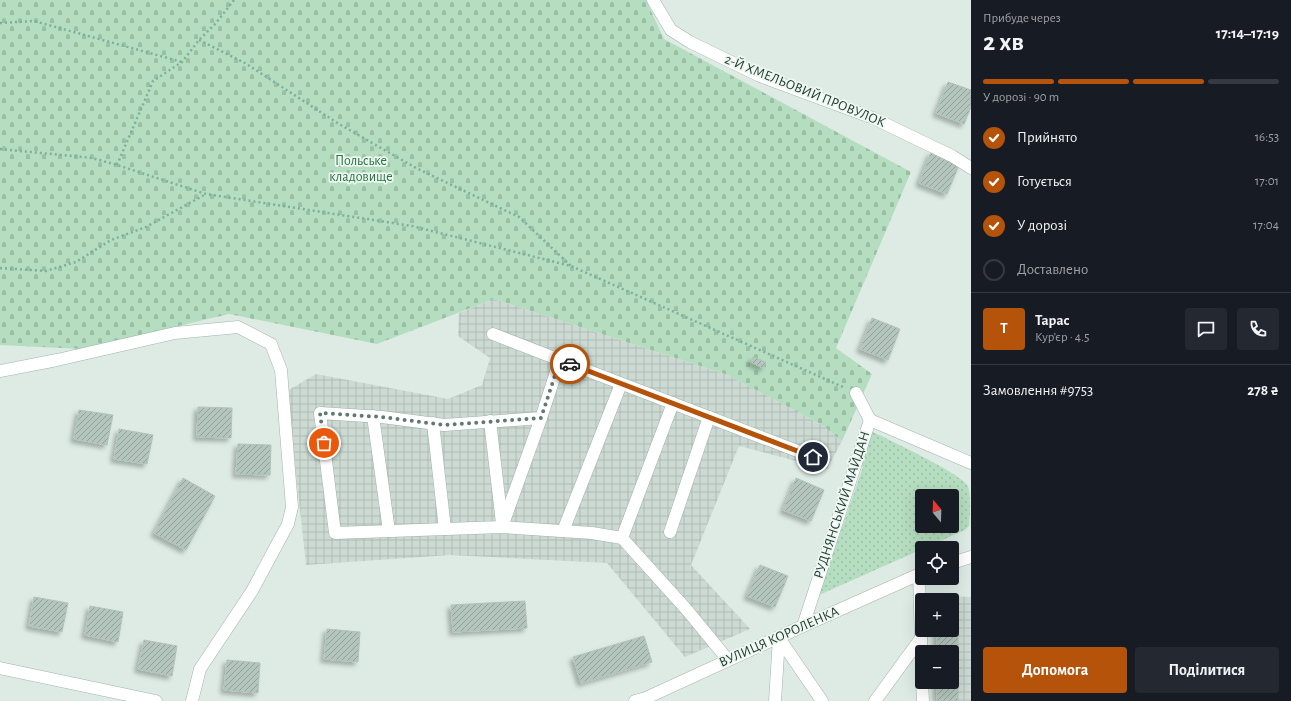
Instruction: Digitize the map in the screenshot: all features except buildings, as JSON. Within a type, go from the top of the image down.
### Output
[{"type":"street","name":"2-Й ХМЕЛЬОВИЙ ПРОВУЛОК","points":[[653,0],[671,30],[690,42],[760,76],[873,118],[952,156],[971,168]]},
{"type":"street","points":[[0,371],[57,360],[175,333],[238,327],[271,344],[281,370],[292,507],[288,524],[252,591],[200,670],[192,701]]},
{"type":"street","points":[[492,334],[813,457]]},
{"type":"street","points":[[502,527],[560,360]]},
{"type":"street","points":[[563,531],[621,384]]},
{"type":"street","points":[[856,393],[870,420]]},
{"type":"street","points":[[622,538],[673,403]]},
{"type":"street","points":[[541,418],[444,425],[373,416],[320,413],[335,533],[502,527],[592,533],[622,538],[687,610],[728,660]]},
{"type":"street","points":[[373,416],[389,531]]},
{"type":"street","points":[[670,532],[709,417]]},
{"type":"street","name":"РУДНЯНСЬКИЙ МАЙДАН","points":[[803,626],[870,420],[971,463]]},
{"type":"street","points":[[490,421],[502,527]]},
{"type":"street","points":[[433,423],[445,529]]},
{"type":"street","points":[[959,561],[971,557]]},
{"type":"street","name":"ВУЛИЦЯ КОРОЛЕНКА","points":[[635,701],[646,698],[915,577]]},
{"type":"street","points":[[921,585],[921,645]]},
{"type":"street","points":[[774,701],[779,638]]},
{"type":"street","points":[[779,638],[822,701]]},
{"type":"street","points":[[875,701],[921,638]]},
{"type":"street","points":[[0,668],[156,701]]},
{"type":"street","points":[[922,689],[923,701]]},
{"type":"path","points":[[117,165],[153,81],[182,62],[234,0]]},
{"type":"path","points":[[0,22],[34,21],[182,62]]},
{"type":"path","points":[[199,40],[245,63],[338,124],[416,168],[519,217],[571,266]]},
{"type":"path","points":[[0,149],[92,158],[206,194],[412,226],[571,266],[856,393]]},
{"type":"path","points":[[0,268],[46,271],[76,262],[111,240],[146,227],[206,194]]},
{"type":"shaded area","points":[[494,299],[728,375],[822,425],[842,441],[827,469],[739,446],[691,565],[750,629],[685,657],[607,563],[450,555],[306,565],[287,391],[316,374],[448,399],[482,385],[490,358],[458,336],[459,313]]},
{"type":"shaded area","points":[[959,597],[971,597],[971,701],[937,701],[937,689],[959,689],[959,645],[937,645],[937,637],[959,637]]},
{"type":"green space","name":"Польське кладовище","points":[[0,0],[646,0],[664,39],[911,172],[836,348],[872,374],[842,441],[822,425],[728,375],[494,299],[377,344],[229,314],[82,349],[0,345]]},
{"type":"green space","points":[[871,431],[939,465],[953,473],[968,486],[970,500],[969,526],[959,533],[959,489],[915,489],[915,533],[958,533],[940,541],[915,541],[915,552],[819,595],[863,467],[859,465]]},
{"type":"way so far","points":[[324,443],[320,413],[382,417],[444,425],[541,418],[560,360],[570,364]]},
{"type":"route","points":[[570,364],[813,457]]}]
